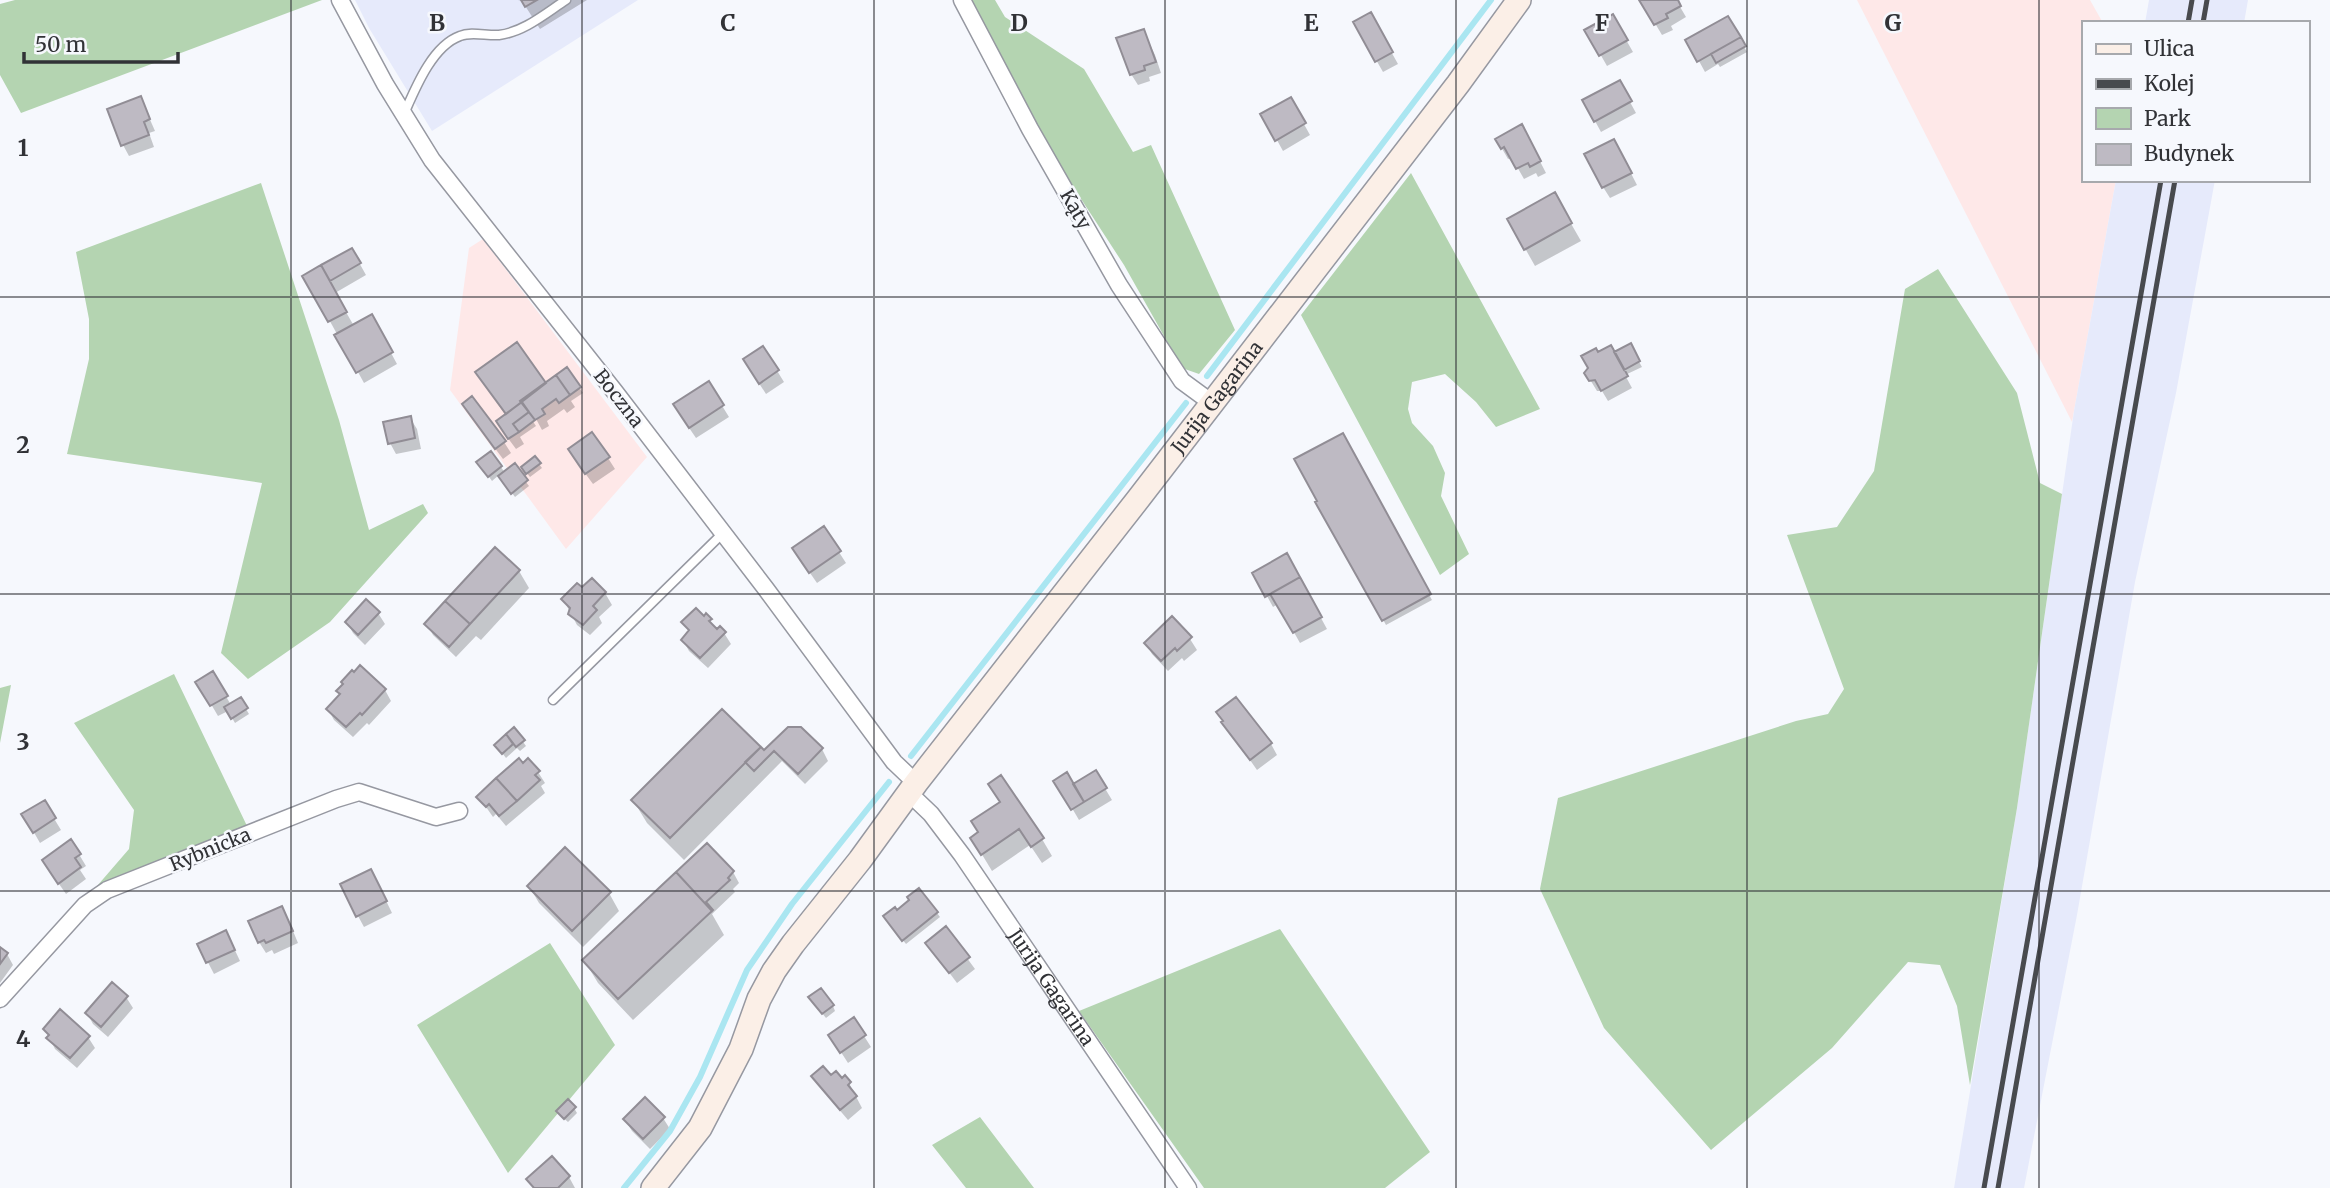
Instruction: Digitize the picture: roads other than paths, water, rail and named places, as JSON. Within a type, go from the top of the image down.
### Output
[{"type":"street","name":"Boczna","points":[[340,0],[385,84],[432,160],[723,533],[912,787]]},
{"type":"street","name":"Kąty","points":[[962,0],[1030,129],[1119,285],[1182,381],[1212,403]]},
{"type":"street","name":"Jurija Gagarina","points":[[653,1188],[700,1128],[735,1061],[759,999],[774,971],[860,860],[912,787],[1458,84],[1519,0]]},
{"type":"street","name":"Jurija Gagarina","points":[[912,787],[962,855],[1188,1188]]},
{"type":"street","name":"Rybnicka","points":[[0,999],[85,905],[107,890],[359,792],[436,817],[459,811]]},
{"type":"lane","points":[[404,114],[425,69],[436,55],[461,35],[500,35],[523,28],[566,0]]},
{"type":"lane","points":[[553,700],[723,533]]},
{"type":"waterway","points":[[1207,376],[1491,0]]},
{"type":"waterway","points":[[911,756],[1186,403]]},
{"type":"waterway","points":[[624,1188],[670,1131],[700,1077],[747,970],[792,904],[889,782]]},
{"type":"railway","points":[[2188,21],[2192,0]]},
{"type":"railway","points":[[2203,21],[2207,0]]},
{"type":"railway","points":[[1984,1188],[2161,182]]},
{"type":"railway","points":[[1998,1188],[2175,182]]}]
